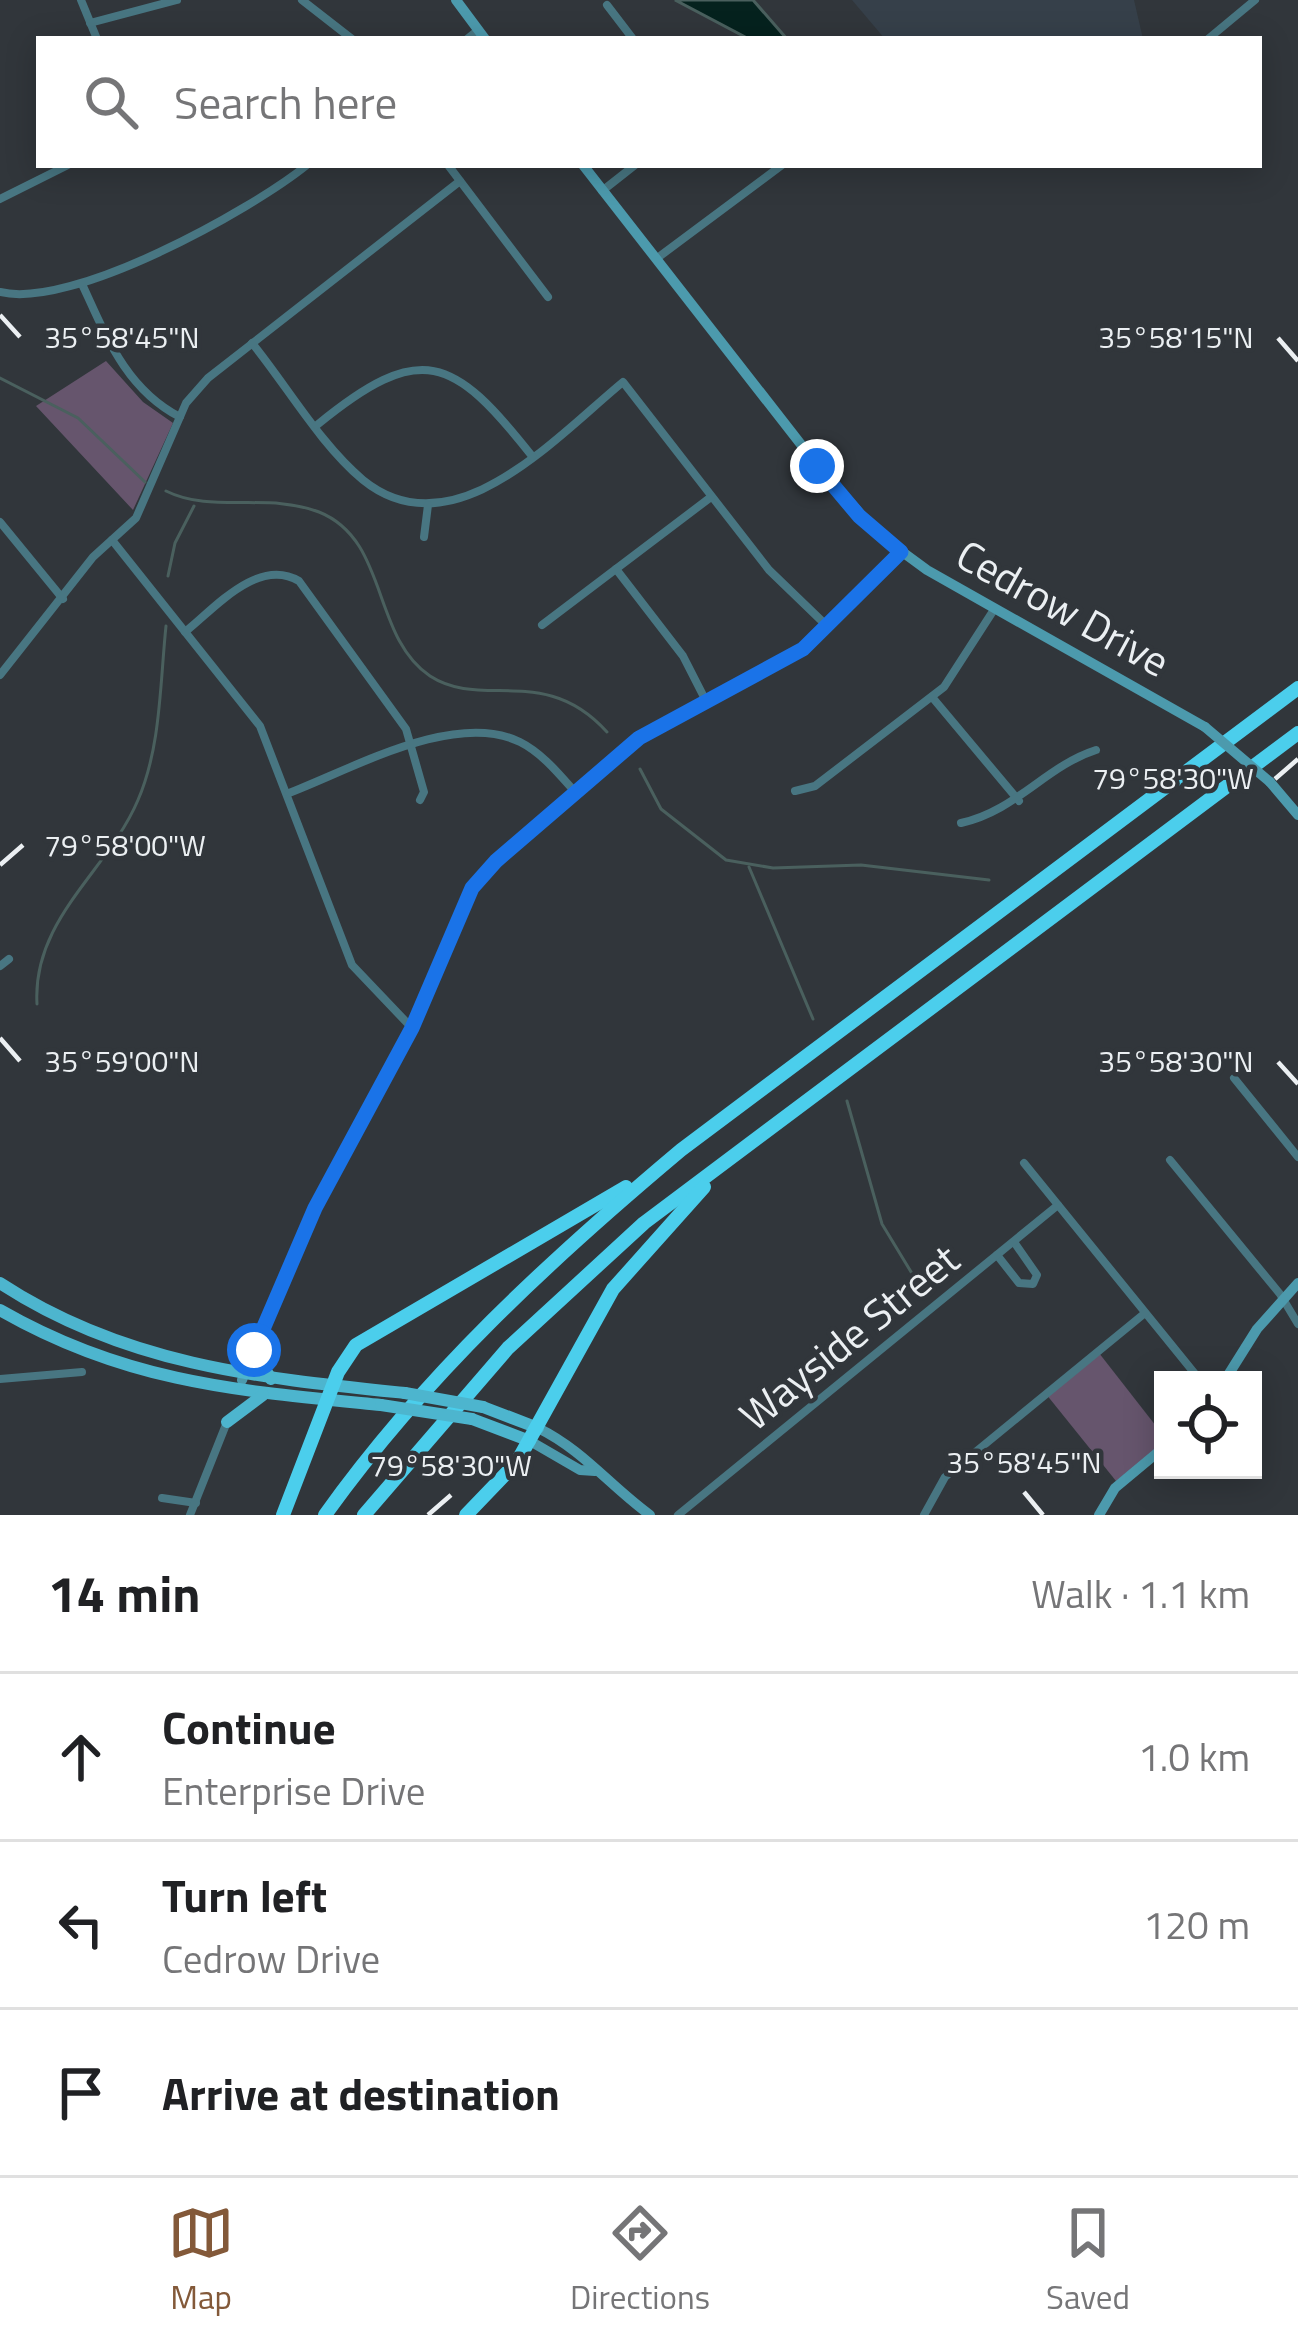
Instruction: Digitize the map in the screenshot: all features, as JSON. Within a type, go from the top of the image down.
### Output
[{"type":"highway","points":[[283,1515],[346,1357],[362,1340],[554,1233],[681,1150],[1298,688]]},
{"type":"highway","points":[[364,1515],[433,1430],[534,1322],[644,1223],[1298,733]]},
{"type":"highway","points":[[325,1515],[409,1409],[498,1312],[681,1150]]},
{"type":"highway","points":[[466,1515],[502,1483],[534,1435],[583,1336],[624,1274],[734,1158]]},
{"type":"main road","points":[[0,1283],[121,1345],[243,1376],[534,1435]]},
{"type":"main road","points":[[0,1310],[114,1363],[213,1389],[263,1395],[393,1392],[483,1407],[534,1435]]},
{"type":"main road","points":[[254,1350],[272,1380]]},
{"type":"main road","points":[[213,1389],[224,1403],[226,1422]]},
{"type":"main road","points":[[226,1422],[263,1395]]},
{"type":"street","points":[[81,0],[96,36]]},
{"type":"street","points":[[91,23],[177,0]]},
{"type":"street","points":[[302,0],[348,36]]},
{"type":"street","points":[[456,0],[482,34]]},
{"type":"street","points":[[1212,36],[1255,0]]},
{"type":"street","points":[[607,5],[631,36]]},
{"type":"street","points":[[0,199],[62,168]]},
{"type":"street","points":[[0,292],[41,296],[82,284],[234,214],[303,168]]},
{"type":"street","points":[[450,168],[548,297]]},
{"type":"street","name":"Cedrow Drive","points":[[585,168],[842,497],[901,552],[1204,727],[1270,782],[1298,815]]},
{"type":"street","points":[[602,190],[631,168]]},
{"type":"street","points":[[656,259],[778,168]]},
{"type":"street","points":[[0,675],[148,500],[180,417],[208,378],[460,181]]},
{"type":"street","points":[[82,284],[118,362],[148,397],[180,417]]},
{"type":"street","points":[[252,343],[359,476],[379,491],[428,505],[481,492],[623,382],[769,570],[828,627]]},
{"type":"street","points":[[317,425],[371,381],[435,370],[480,392],[532,456]]},
{"type":"street","points":[[542,625],[711,497]]},
{"type":"street","points":[[424,537],[428,505]]},
{"type":"street","points":[[0,522],[63,599]]},
{"type":"street","points":[[112,540],[260,726],[352,964],[412,1028]]},
{"type":"street","points":[[237,1391],[315,1208],[412,1028],[472,888],[639,738],[774,670],[828,627],[901,552]]},
{"type":"street","points":[[616,569],[683,656],[706,703]]},
{"type":"street","points":[[185,632],[259,577],[292,576],[367,670],[412,747],[424,792],[420,800]]},
{"type":"street","points":[[795,791],[815,786],[932,697],[958,672],[995,606]]},
{"type":"street","points":[[932,697],[1019,801]]},
{"type":"street","points":[[289,793],[458,732],[500,735],[537,753],[575,792]]},
{"type":"street","points":[[962,824],[1019,801],[1072,760],[1096,750]]},
{"type":"street","points":[[1234,1078],[1298,1157]]},
{"type":"street","points":[[1169,1160],[1298,1324]]},
{"type":"street","points":[[1024,1163],[1193,1371]]},
{"type":"street","name":"Wayside Street","points":[[678,1515],[1058,1205]]},
{"type":"street","points":[[997,1255],[1019,1283],[1033,1284],[1037,1275],[1014,1242]]},
{"type":"street","points":[[1231,1371],[1298,1283]]},
{"type":"street","points":[[924,1515],[945,1478],[1145,1313]]},
{"type":"street","points":[[0,1379],[82,1372]]},
{"type":"street","points":[[190,1515],[226,1422]]},
{"type":"street","points":[[534,1435],[580,1470],[595,1471],[650,1515]]},
{"type":"street","points":[[1099,1515],[1115,1488],[1154,1456]]},
{"type":"street","points":[[162,1498],[196,1503]]},
{"type":"shaded area","points":[[675,0],[753,0],[784,36],[743,36]]},
{"type":"shaded area","points":[[852,0],[1134,0],[1142,36],[882,36]]},
{"type":"shaded area","points":[[106,361],[143,402],[173,423],[133,510],[36,406]]},
{"type":"shaded area","points":[[1099,1353],[1154,1423],[1154,1452],[1116,1481],[1046,1394]]},
{"type":"waterway","points":[[0,378],[78,418],[145,482]]},
{"type":"waterway","points":[[166,491],[202,501],[280,504],[319,512],[341,525],[358,544],[398,637],[411,659],[430,676],[471,689],[560,699],[584,711],[607,732]]},
{"type":"waterway","points":[[168,576],[175,543],[194,506]]},
{"type":"waterway","points":[[37,1004],[46,946],[125,826],[146,780],[166,626]]},
{"type":"waterway","points":[[640,769],[661,809],[726,860],[773,868],[861,865],[989,880]]},
{"type":"waterway","points":[[749,867],[813,1019]]},
{"type":"waterway","points":[[847,1101],[882,1224],[919,1285]]},
{"type":"route","points":[[254,1350],[284,1273],[412,1028],[453,921],[472,888],[496,861],[639,738],[774,670],[803,649],[901,552],[859,516],[817,466]]}]
